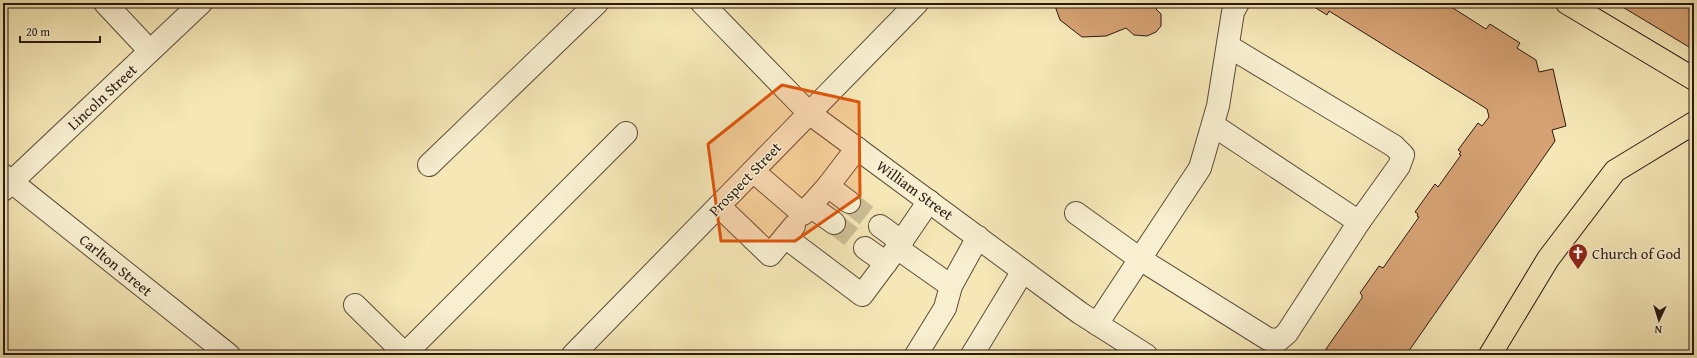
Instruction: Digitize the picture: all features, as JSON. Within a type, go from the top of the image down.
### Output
[{"type":"main road","points":[[1567,3],[1694,79]]},
{"type":"main road","points":[[1490,355],[1548,259],[1615,171],[1694,122]]},
{"type":"street","points":[[105,3],[150,51]]},
{"type":"street","points":[[429,165],[597,3]]},
{"type":"street","name":"William Street","points":[[702,3],[809,113],[1135,352]]},
{"type":"street","name":"Prospect Street","points":[[573,355],[917,3]]},
{"type":"street","points":[[1097,324],[1200,168],[1218,106],[1233,12],[1238,3]]},
{"type":"street","name":"Lincoln Street","points":[[6,183],[150,51],[194,5]]},
{"type":"street","points":[[1076,213],[1140,259],[1268,339],[1279,340],[1287,333],[1359,222],[1399,166],[1403,155],[1394,146],[1228,46]]},
{"type":"street","points":[[1213,125],[1359,222]]},
{"type":"street","points":[[355,305],[405,354],[626,133]]},
{"type":"street","points":[[718,206],[770,255],[828,186],[857,148]]},
{"type":"street","points":[[753,171],[807,210],[834,223]]},
{"type":"street","name":"Carlton Street","points":[[6,183],[229,355]]},
{"type":"street","points":[[828,186],[849,202]]},
{"type":"street","points":[[785,237],[862,295],[895,251],[929,200]]},
{"type":"street","points":[[880,226],[895,251]]},
{"type":"street","points":[[916,355],[945,308],[951,286],[978,237]]},
{"type":"street","points":[[865,248],[895,251],[951,286]]},
{"type":"street","points":[[972,355],[1024,271]]},
{"type":"highlighted area","points":[[782,85],[859,102],[860,196],[795,241],[721,241],[708,144]]},
{"type":"building","points":[[1054,3],[1160,3],[1156,9],[1161,14],[1161,26],[1156,32],[1147,36],[1134,35],[1126,28],[1106,36],[1082,37],[1060,20]]},
{"type":"building","points":[[1308,3],[1445,3],[1486,29],[1490,24],[1520,43],[1517,48],[1536,60],[1539,72],[1553,69],[1566,126],[1552,130],[1555,141],[1406,355],[1335,355],[1326,349],[1362,298],[1360,293],[1379,266],[1383,268],[1419,217],[1415,212],[1435,184],[1438,187],[1461,155],[1459,154],[1461,152],[1458,150],[1478,123],[1482,126],[1489,117],[1487,109],[1329,11],[1327,15]]},
{"type":"building","points":[[1616,3],[1694,3],[1694,50]]},
{"type":"tunnel","points":[[849,202],[880,226]]},
{"type":"tunnel","points":[[834,223],[865,248]]},
{"type":"place","name":"Church of God","points":[[1578,270]]}]
